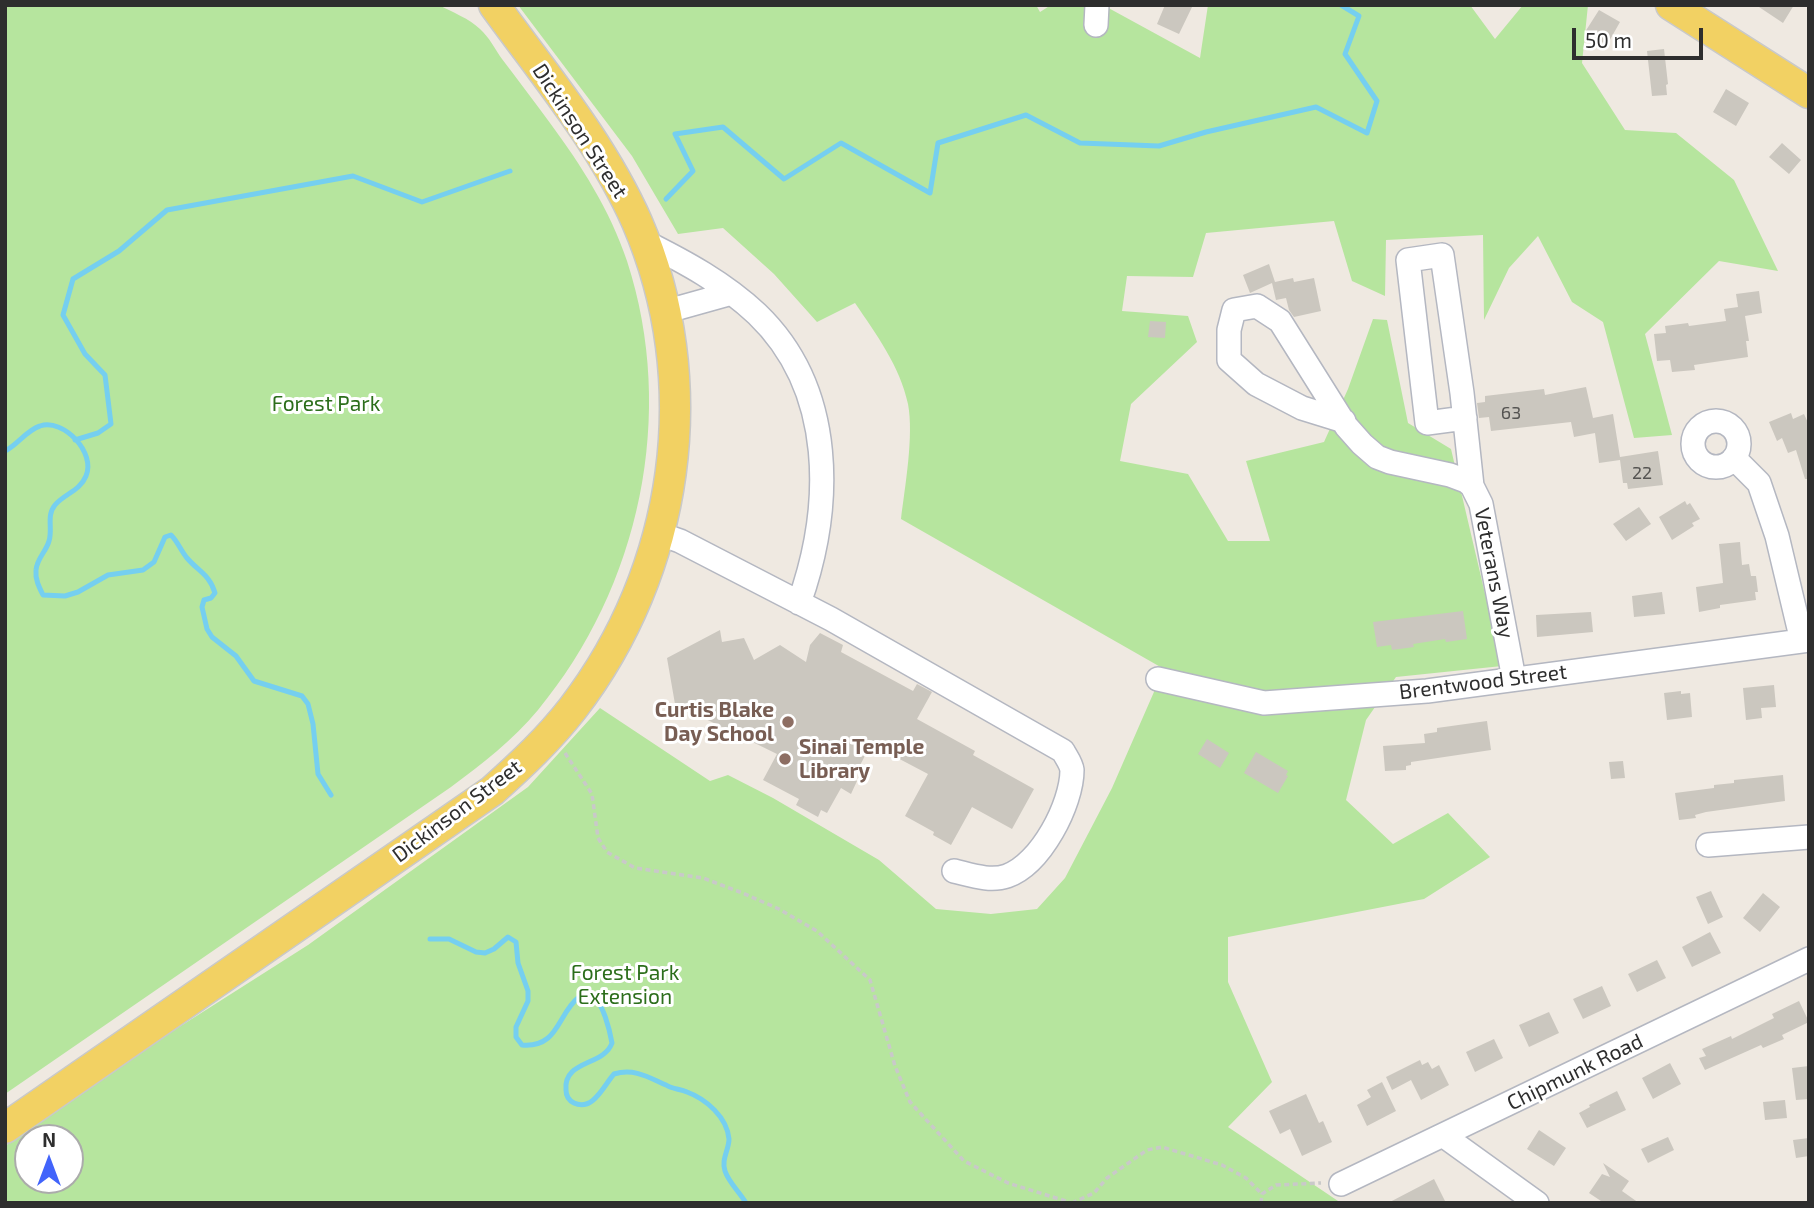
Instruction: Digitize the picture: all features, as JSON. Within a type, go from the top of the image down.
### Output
[{"type":"main road","name":"Dickinson Street","points":[[5,1128],[492,791],[552,734],[591,684],[626,624],[660,534],[672,466],[676,407],[674,363],[664,312],[645,242],[625,198],[574,115],[494,5]]},
{"type":"main road","points":[[1671,5],[1809,93]]},
{"type":"street","points":[[645,242],[678,258],[733,293],[758,315],[792,358],[812,405],[822,464],[821,523],[799,603]]},
{"type":"street","points":[[1465,418],[1427,423],[1408,260],[1442,255],[1465,418],[1472,486]]},
{"type":"street","points":[[664,312],[733,293]]},
{"type":"street","name":"Veterans Way","points":[[1344,421],[1301,408],[1256,384],[1229,360],[1229,331],[1234,310],[1257,306],[1280,321],[1344,421],[1354,437],[1377,457],[1450,475],[1472,486],[1481,504],[1514,679]]},
{"type":"street","points":[[1734,458],[1759,483],[1777,537],[1805,641]]},
{"type":"street","points":[[660,534],[680,541],[799,603],[1063,751],[1072,766],[1070,792],[1045,844],[1026,864],[1007,876],[982,878],[954,871]]},
{"type":"street","name":"Brentwood Street","points":[[1158,679],[1264,704],[1427,691],[1805,641]]},
{"type":"street","points":[[1708,845],[1809,837]]},
{"type":"street","name":"Chipmunk Road","points":[[1341,1184],[1809,959]]},
{"type":"street","points":[[1444,1136],[1537,1203]]},
{"type":"path","points":[[552,734],[592,794],[598,838],[607,852],[635,868],[703,878],[779,909],[817,931],[870,980],[895,1066],[910,1102],[964,1161],[1008,1183],[1072,1203],[1094,1193],[1107,1178],[1147,1150],[1162,1147],[1222,1165],[1246,1178],[1262,1194]]},
{"type":"path","points":[[1262,1194],[1276,1185],[1341,1184]]},
{"type":"path","points":[[1261,1203],[1262,1194]]},
{"type":"green space","name":"Forest Park","points":[[5,5],[439,5],[466,19],[489,39],[573,155],[603,206],[627,261],[642,319],[649,378],[648,438],[640,497],[624,554],[602,609],[573,662],[538,710],[497,751],[451,787],[5,1094]]},
{"type":"green space","name":"Forest Park Extension","points":[[518,5],[1036,5],[1040,12],[1051,5],[1103,5],[1200,58],[1208,5],[1470,5],[1495,39],[1523,5],[1588,5],[1582,63],[1625,130],[1676,133],[1734,180],[1778,271],[1719,261],[1645,334],[1672,435],[1634,438],[1603,322],[1572,302],[1538,236],[1509,268],[1484,320],[1483,235],[1386,240],[1385,296],[1352,281],[1334,221],[1206,233],[1193,277],[1127,276],[1122,311],[1188,316],[1197,342],[1131,404],[1120,461],[1188,474],[1228,541],[1270,541],[1246,461],[1324,442],[1348,389],[1373,319],[1387,320],[1408,423],[1451,449],[1502,666],[1396,677],[1366,720],[1346,800],[1393,844],[1448,813],[1490,857],[1424,899],[1228,937],[1228,982],[1272,1082],[1228,1127],[1341,1203],[5,1203],[5,1146],[14,1139],[14,1194],[84,1194],[84,1124],[35,1124],[88,1085],[308,945],[528,787],[600,708],[710,781],[728,775],[879,860],[936,909],[991,914],[1037,909],[1065,878],[1112,788],[1164,669],[901,519],[909,446],[908,404],[893,364],[855,303],[817,322],[774,274],[723,228],[678,234],[632,156]]},
{"type":"building","points":[[1165,5],[1193,5],[1179,34],[1157,24]]},
{"type":"building","points":[[1756,5],[1794,5],[1783,23]]},
{"type":"building","points":[[1599,10],[1620,22],[1607,45],[1585,32]]},
{"type":"building","points":[[1664,49],[1667,95],[1652,96],[1647,51]]},
{"type":"building","points":[[1726,89],[1749,103],[1736,126],[1713,112]]},
{"type":"building","points":[[1782,143],[1801,160],[1789,174],[1769,157]]},
{"type":"building","points":[[1269,264],[1275,282],[1293,278],[1294,282],[1314,278],[1321,311],[1294,317],[1286,298],[1276,300],[1272,283],[1250,293],[1243,275]]},
{"type":"building","points":[[1759,291],[1762,313],[1745,316],[1749,341],[1746,341],[1748,357],[1694,365],[1695,370],[1672,372],[1670,360],[1657,361],[1654,334],[1666,333],[1665,326],[1726,321],[1724,309],[1738,307],[1736,294]]},
{"type":"building","points":[[1150,321],[1166,322],[1165,338],[1148,337]]},
{"type":"building","points":[[1586,387],[1593,418],[1613,414],[1620,457],[1658,451],[1663,485],[1628,489],[1627,483],[1623,483],[1620,460],[1599,463],[1595,433],[1574,437],[1571,422],[1491,431],[1489,417],[1479,418],[1477,403],[1485,402],[1485,396],[1544,389],[1545,395]]},
{"type":"building","points":[[1791,413],[1793,419],[1804,414],[1809,425],[1809,479],[1805,479],[1796,450],[1788,453],[1782,438],[1777,441],[1769,422]]},
{"type":"building","points":[[1685,501],[1687,505],[1690,503],[1700,519],[1672,540],[1659,517]]},
{"type":"building","points":[[1639,507],[1651,524],[1626,541],[1613,524]]},
{"type":"building","points":[[1740,542],[1742,565],[1749,564],[1751,576],[1756,576],[1756,600],[1720,605],[1720,608],[1699,612],[1696,587],[1723,583],[1719,544]]},
{"type":"building","points":[[1662,592],[1665,614],[1634,617],[1632,596]]},
{"type":"building","points":[[1463,611],[1467,639],[1446,642],[1445,639],[1392,650],[1391,645],[1377,647],[1373,622]]},
{"type":"building","points":[[1591,612],[1593,632],[1537,637],[1536,615]]},
{"type":"building","points":[[720,630],[722,642],[744,638],[754,660],[780,645],[806,662],[810,645],[820,633],[843,645],[841,652],[913,691],[917,684],[932,692],[917,719],[975,751],[973,755],[1034,789],[1012,829],[972,807],[951,845],[933,835],[934,832],[905,816],[928,774],[871,744],[853,779],[857,781],[851,794],[841,788],[827,813],[821,810],[818,817],[796,805],[799,799],[763,780],[777,754],[675,704],[667,658]]},
{"type":"building","points":[[1774,685],[1776,707],[1761,708],[1762,718],[1746,720],[1743,688]]},
{"type":"building","points":[[1681,691],[1681,694],[1690,693],[1692,717],[1667,720],[1664,693]]},
{"type":"building","points":[[1487,721],[1491,750],[1411,762],[1411,765],[1406,766],[1406,770],[1385,771],[1383,746],[1425,743],[1424,734],[1437,732],[1437,728]]},
{"type":"building","points":[[1207,739],[1229,753],[1220,768],[1198,754]]},
{"type":"building","points":[[1256,752],[1288,771],[1278,793],[1244,773]]},
{"type":"building","points":[[1623,761],[1625,778],[1611,779],[1609,762]]},
{"type":"building","points":[[1783,775],[1785,801],[1706,812],[1695,815],[1696,818],[1679,820],[1675,793],[1714,788],[1714,785],[1734,783],[1734,780]]},
{"type":"building","points":[[1711,891],[1723,917],[1708,924],[1696,897]]},
{"type":"building","points":[[1763,893],[1780,907],[1760,932],[1743,918]]},
{"type":"building","points":[[1710,932],[1721,953],[1692,967],[1682,947]]},
{"type":"building","points":[[1657,960],[1666,978],[1637,992],[1628,974]]},
{"type":"building","points":[[1602,986],[1611,1006],[1583,1019],[1573,999]]},
{"type":"building","points":[[1799,1001],[1809,1022],[1782,1035],[1784,1039],[1763,1048],[1761,1045],[1705,1070],[1699,1058],[1706,1056],[1702,1049],[1731,1036],[1732,1039],[1774,1018],[1772,1014]]},
{"type":"building","points":[[1549,1012],[1559,1033],[1529,1047],[1519,1025]]},
{"type":"building","points":[[1494,1039],[1503,1058],[1475,1072],[1466,1052]]},
{"type":"building","points":[[1420,1060],[1422,1065],[1428,1062],[1432,1069],[1439,1065],[1449,1085],[1421,1100],[1411,1080],[1392,1090],[1386,1077]]},
{"type":"building","points":[[1670,1063],[1681,1084],[1653,1099],[1642,1078]]},
{"type":"building","points":[[1809,1066],[1809,1099],[1796,1100],[1792,1068]]},
{"type":"building","points":[[1382,1082],[1396,1111],[1367,1126],[1357,1105],[1371,1097],[1367,1090]]},
{"type":"building","points":[[1617,1091],[1626,1110],[1587,1128],[1579,1113]]},
{"type":"building","points":[[1306,1094],[1319,1123],[1323,1121],[1332,1142],[1302,1156],[1290,1129],[1280,1134],[1269,1111]]},
{"type":"building","points":[[1785,1100],[1787,1118],[1765,1120],[1763,1102]]},
{"type":"building","points":[[1539,1130],[1566,1148],[1554,1166],[1527,1149]]},
{"type":"building","points":[[1668,1137],[1674,1150],[1648,1163],[1641,1149]]},
{"type":"building","points":[[1809,1138],[1809,1156],[1796,1158],[1793,1140]]},
{"type":"building","points":[[1603,1163],[1629,1181],[1622,1191],[1639,1203],[1604,1203],[1589,1193],[1602,1174],[1610,1177]]},
{"type":"building","points":[[1434,1179],[1446,1203],[1388,1203]]},
{"type":"waterway","points":[[666,199],[693,171],[675,134],[723,127],[784,179],[841,143],[930,193],[938,143],[1026,115],[1080,143],[1159,146],[1206,132],[1316,107],[1367,133],[1377,101],[1345,54],[1359,16],[1341,5]]},
{"type":"waterway","points":[[75,440],[98,433],[111,424],[105,375],[85,354],[63,315],[73,279],[119,251],[167,210],[353,176],[422,202],[510,171]]},
{"type":"waterway","points":[[5,451],[35,428],[49,425],[68,432],[76,439],[86,457],[88,467],[83,481],[52,509],[49,541],[36,570],[43,595],[65,596],[78,592],[108,575],[143,570],[154,562],[165,537],[171,535],[213,587],[215,593],[204,600],[202,607],[207,629],[212,637],[236,656],[254,681],[302,696],[308,704],[313,724],[318,774],[331,795]]},
{"type":"waterway","points":[[430,939],[449,939],[476,952],[485,953],[508,937],[516,942],[518,963],[528,991],[528,1001],[516,1027],[516,1037],[522,1045],[534,1044],[550,1036],[579,997],[591,996],[595,999],[605,1017],[612,1043],[601,1056],[571,1073],[566,1090],[569,1099],[581,1105],[587,1104],[614,1074],[621,1072],[647,1076],[701,1099],[724,1123],[729,1139],[724,1162],[725,1171],[746,1203]]},
{"type":"place","name":"Curtis Blake Day School","points":[[788,722]]},
{"type":"place","name":"Sinai Temple Library","points":[[785,759]]}]
